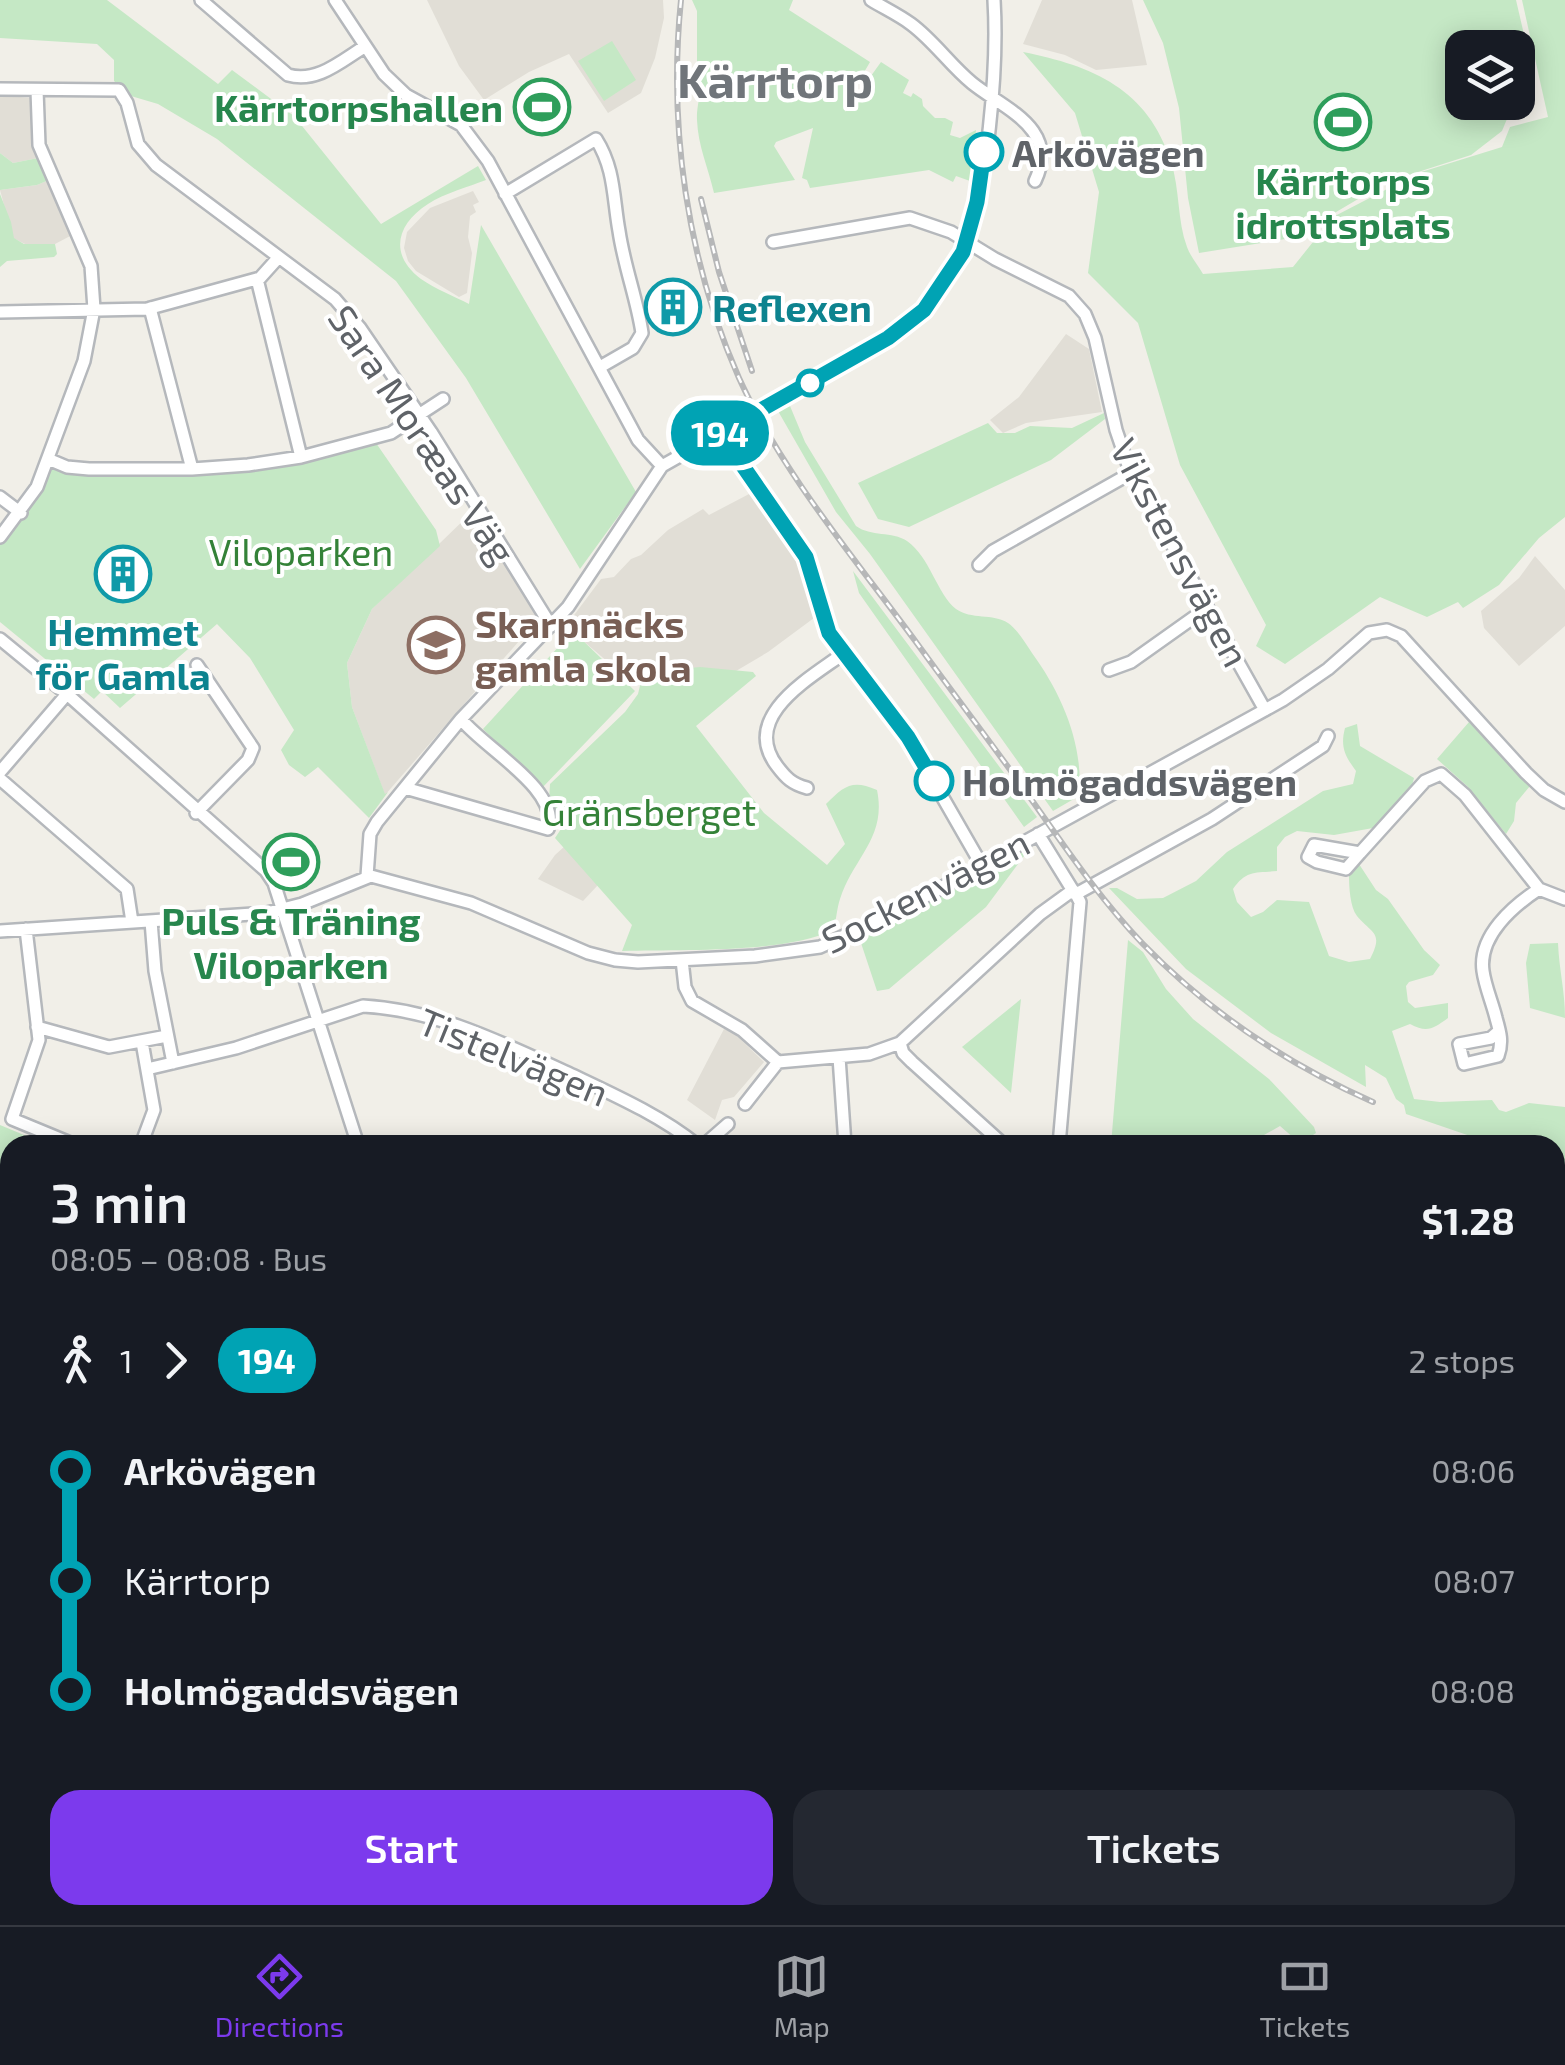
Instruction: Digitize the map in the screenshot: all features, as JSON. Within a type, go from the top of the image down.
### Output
[{"type":"street","points":[[201,0],[288,74],[302,79],[312,78],[364,47]]},
{"type":"street","points":[[335,0],[384,74],[406,94],[461,125],[488,161],[638,440],[662,466]]},
{"type":"street","points":[[871,0],[910,23],[970,82],[1013,108],[1038,142],[1042,168],[1036,181]]},
{"type":"street","points":[[0,930],[285,910],[367,876],[370,834],[462,719],[551,626],[595,570],[662,466],[888,338],[917,317],[951,274],[977,202],[997,40],[994,0]]},
{"type":"street","points":[[0,89],[37,90],[39,145],[90,266],[94,309],[84,362],[37,487],[0,536]]},
{"type":"street","name":"Sara Moræas Väg","points":[[37,90],[119,90],[128,103],[138,144],[156,164],[335,299],[360,328],[418,415],[551,626]]},
{"type":"street","points":[[505,194],[596,140],[611,166],[619,233],[642,333],[634,348],[600,368]]},
{"type":"street","name":"Vikstensvägen","points":[[773,242],[910,218],[966,240],[1068,296],[1085,314],[1094,338],[1116,430],[1131,473],[1264,710]]},
{"type":"street","points":[[0,312],[150,308],[257,278],[278,258]]},
{"type":"street","points":[[257,278],[301,456]]},
{"type":"street","points":[[150,308],[192,469]]},
{"type":"street","points":[[48,459],[89,470],[248,465],[391,433],[443,398]]},
{"type":"street","points":[[720,433],[806,557],[829,633],[908,737],[981,864]]},
{"type":"street","points":[[980,565],[993,550],[1131,473]]},
{"type":"street","points":[[0,497],[20,513]]},
{"type":"street","points":[[1109,670],[1131,662],[1207,608]]},
{"type":"street","name":"Sockenvägen","points":[[367,876],[471,903],[602,958],[628,962],[682,960],[820,947],[896,912],[1264,710],[1328,670],[1369,633],[1387,630],[1401,636],[1526,773],[1565,802]]},
{"type":"street","points":[[0,639],[67,694],[274,883],[353,1135]]},
{"type":"street","points":[[807,788],[790,782],[772,761],[767,736],[771,716],[788,695],[844,652]]},
{"type":"street","points":[[196,813],[248,760],[252,748],[197,665]]},
{"type":"street","points":[[67,694],[0,776],[127,888],[132,922]]},
{"type":"street","points":[[405,788],[548,828],[551,814],[542,794],[462,719]]},
{"type":"street","points":[[682,960],[692,1001],[742,1030],[778,1062],[869,1054],[900,1043],[1040,914],[1212,819],[1323,746],[1328,736]]},
{"type":"street","points":[[1360,853],[1425,781],[1440,774],[1465,795],[1540,890],[1565,899]]},
{"type":"street","points":[[1038,834],[1080,902],[1060,1135]]},
{"type":"street","points":[[1499,1031],[1482,967],[1486,944],[1500,922],[1540,890]]},
{"type":"street","points":[[151,921],[155,970],[172,1063]]},
{"type":"street","points":[[26,929],[39,1040],[12,1119],[51,1135]]},
{"type":"street","name":"Tistelvägen","points":[[147,1069],[236,1048],[363,1006],[417,1013],[502,1042],[596,1086],[686,1135]]},
{"type":"street","points":[[38,1028],[109,1047],[167,1036]]},
{"type":"street","points":[[142,1042],[154,1110],[145,1135]]},
{"type":"street","points":[[900,1043],[912,1062],[993,1135]]},
{"type":"street","points":[[838,1057],[844,1135]]},
{"type":"street","points":[[746,1104],[778,1062]]},
{"type":"street","points":[[714,1135],[728,1124]]},
{"type":"shaded area","points":[[427,0],[663,0],[664,18],[655,58],[641,93],[608,113],[569,54],[529,72],[484,100],[459,66]]},
{"type":"shaded area","points":[[1042,0],[1132,0],[1147,65],[1096,70],[1065,55],[1023,44]]},
{"type":"shaded area","points":[[0,95],[30,98],[38,158],[13,163],[0,153]]},
{"type":"shaded area","points":[[49,180],[74,234],[55,244],[25,244],[13,238],[0,190]]},
{"type":"shaded area","points":[[473,191],[479,202],[473,205],[476,212],[470,216],[468,237],[472,253],[467,293],[459,297],[416,271],[404,248],[407,232],[430,208]]},
{"type":"shaded area","points":[[1066,334],[1089,349],[1102,412],[1026,423],[1003,433],[990,420],[1019,397]]},
{"type":"shaded area","points":[[751,493],[800,565],[818,615],[768,652],[736,671],[609,663],[566,626],[601,579],[614,577],[668,530],[703,509],[709,515]]},
{"type":"shaded area","name":"Skarpnäcks gamla skola","points":[[473,511],[539,618],[385,795],[352,707],[347,663],[372,609]]},
{"type":"shaded area","points":[[1535,556],[1565,590],[1565,626],[1519,666],[1484,628],[1481,611],[1519,578]]},
{"type":"shaded area","points":[[565,846],[598,885],[583,901],[538,879]]},
{"type":"shaded area","points":[[724,1029],[734,1033],[764,1062],[734,1097],[722,1100],[715,1120],[687,1100]]},
{"type":"green space","points":[[0,0],[107,0],[218,84],[232,70],[294,116],[381,224],[478,166],[486,180],[442,197],[417,212],[403,230],[401,250],[404,260],[421,279],[469,304],[481,225],[636,492],[580,569],[466,378],[396,281],[217,139],[158,104],[131,96],[114,81],[114,60],[97,44],[0,38]]},
{"type":"green space","points":[[692,0],[793,0],[789,10],[870,62],[845,112],[881,62],[909,80],[903,93],[911,97],[913,93],[922,99],[923,106],[935,118],[953,122],[950,135],[960,138],[976,130],[970,181],[956,176],[953,182],[929,170],[810,188],[802,178],[813,128],[774,146],[795,180],[714,193],[698,130],[697,11]]},
{"type":"green space","name":"Kärrtorps idrottsplats","points":[[1143,0],[1516,0],[1523,30],[1445,30],[1445,120],[1507,120],[1502,131],[1471,155],[1387,182],[1292,238],[1199,253],[1188,198],[1179,108],[1163,43]]},
{"type":"green space","points":[[1522,0],[1565,0],[1565,517],[1539,538],[1499,585],[1463,608],[1458,602],[1427,617],[1380,597],[1285,664],[1256,646],[1266,625],[1180,465],[1138,323],[1088,273],[1099,192],[1075,113],[1023,52],[1095,74],[1133,99],[1148,116],[1171,162],[1184,237],[1203,274],[1293,267],[1333,217],[1418,173],[1502,147],[1510,127],[1548,117],[1535,58],[1535,30],[1529,30]]},
{"type":"green space","points":[[612,41],[636,80],[604,101],[578,61]]},
{"type":"green space","points":[[0,153],[13,163],[38,158],[49,180],[0,190]]},
{"type":"green space","points":[[0,194],[14,238],[24,244],[55,244],[54,257],[7,261],[0,267]]},
{"type":"green space","points":[[790,406],[805,442],[856,526],[907,541],[922,556],[956,609],[1002,620],[1021,637],[1053,685],[1069,721],[1078,758],[1079,796],[1053,811],[836,512],[778,411]]},
{"type":"green space","points":[[1104,413],[1105,419],[1051,460],[909,527],[878,519],[858,483],[988,423],[997,433],[1015,433],[1030,426],[1072,428]]},
{"type":"green space","name":"Viloparken","points":[[376,443],[436,530],[440,546],[372,609],[347,663],[352,707],[385,794],[388,792],[369,818],[318,767],[305,777],[289,765],[281,750],[294,730],[250,658],[217,624],[120,708],[102,691],[94,699],[0,622],[0,543],[32,503],[51,467],[95,475],[192,472],[310,459]]},
{"type":"green space","points":[[853,571],[1037,817],[1024,827],[859,593]]},
{"type":"green space","points":[[573,631],[635,691],[542,788],[483,729]]},
{"type":"green space","name":"Gränsberget","points":[[700,667],[753,672],[756,676],[696,726],[764,813],[827,865],[845,844],[826,804],[849,786],[877,790],[877,822],[846,885],[834,930],[760,947],[622,951],[632,925],[555,838],[561,829],[549,801],[550,784],[625,712],[638,694],[643,673]]},
{"type":"green space","points":[[1469,722],[1530,786],[1516,803],[1514,821],[1506,834],[1467,786],[1437,759]]},
{"type":"green space","points":[[1357,724],[1360,746],[1414,778],[1412,786],[1373,828],[1334,835],[1297,831],[1285,837],[1277,847],[1277,871],[1242,878],[1233,889],[1237,902],[1251,917],[1277,900],[1309,902],[1329,956],[1349,962],[1370,959],[1376,938],[1357,916],[1351,902],[1349,874],[1359,864],[1424,950],[1440,965],[1433,975],[1409,982],[1408,1002],[1415,1008],[1448,1003],[1448,1018],[1430,1028],[1410,1024],[1392,1031],[1414,1099],[1492,1100],[1499,1110],[1506,1112],[1529,1103],[1565,1107],[1565,1135],[1467,1135],[1406,1114],[1386,1078],[1365,1065],[1366,1087],[1271,1033],[1186,969],[1109,888],[1137,899],[1163,898],[1196,881],[1227,852],[1323,791],[1353,784],[1356,771],[1343,746],[1345,728]]},
{"type":"green space","points":[[1030,848],[986,907],[889,989],[877,991],[860,940]]},
{"type":"green space","points":[[1128,940],[1143,952],[1166,989],[1193,1019],[1269,1079],[1316,1133],[1290,1135],[1280,1126],[1264,1135],[1112,1135]]},
{"type":"green space","points":[[1558,943],[1565,1018],[1530,1008],[1526,963],[1530,944]]},
{"type":"green space","points":[[1021,999],[1011,1093],[962,1047]]},
{"type":"green space","points":[[0,1125],[24,1135],[0,1135]]},
{"type":"railway","points":[[681,0],[677,96],[694,240],[706,287],[739,378],[797,481],[1078,866],[1143,944],[1195,992],[1250,1034],[1310,1071],[1373,1102]]},
{"type":"railway","points":[[701,199],[719,272],[752,371]]},
{"type":"bus line","name":"194","points":[[934,781],[908,737],[829,633],[806,557],[720,433],[888,338],[924,310],[963,252],[977,202],[984,152]]},
{"type":"place","name":"Kärrtorpshallen","points":[[542,107]]},
{"type":"place","name":"Kärrtorps idrottsplats","points":[[1343,122]]},
{"type":"place","name":"Arkövägen","points":[[984,152]]},
{"type":"place","name":"Reflexen","points":[[673,307]]},
{"type":"place","name":"Hemmet för Gamla","points":[[123,574]]},
{"type":"place","name":"Skarpnäcks gamla skola","points":[[436,645]]},
{"type":"place","name":"Holmögaddsvägen","points":[[934,781]]},
{"type":"place","name":"Puls & Träning Viloparken","points":[[291,862]]},
{"type":"district","name":"Kärrtorp","points":[[775,79]]}]
